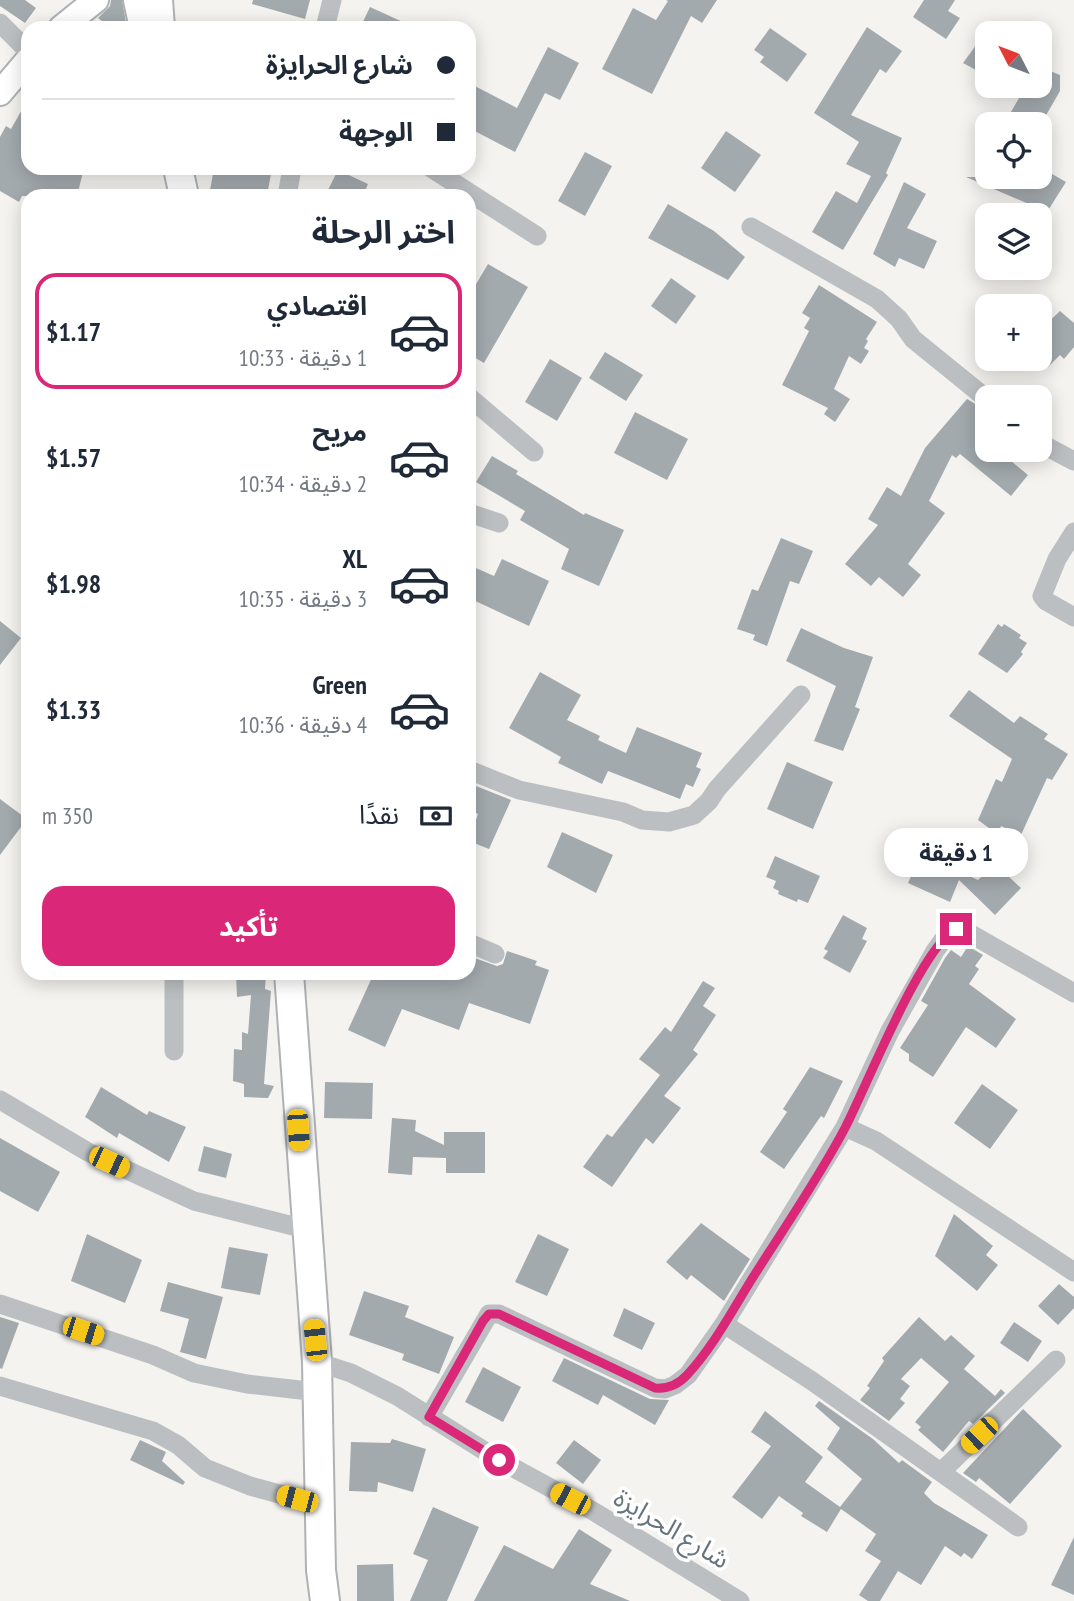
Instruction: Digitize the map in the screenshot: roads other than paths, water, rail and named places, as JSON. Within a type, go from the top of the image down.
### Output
[{"type":"highway","points":[[138,0],[142,21]]},
{"type":"highway","points":[[158,0],[160,21]]},
{"type":"highway","points":[[289,980],[305,1229],[317,1363],[321,1570],[325,1601]]},
{"type":"main road","points":[[58,21],[73,0]]},
{"type":"main road","points":[[70,21],[96,0]]},
{"type":"main road","points":[[0,93],[21,68]]},
{"type":"street","points":[[327,21],[332,0]]},
{"type":"street","points":[[0,23],[21,44]]},
{"type":"street","points":[[442,175],[464,189]]},
{"type":"street","points":[[476,197],[537,236]]},
{"type":"street","points":[[751,227],[877,299],[899,319],[914,339],[975,389]]},
{"type":"street","points":[[476,403],[534,452]]},
{"type":"street","points":[[1052,449],[1074,461]]},
{"type":"street","points":[[476,515],[499,523]]},
{"type":"street","points":[[1074,532],[1057,559],[1042,596],[1074,617]]},
{"type":"street","points":[[476,774],[519,790],[623,813],[642,820],[669,822],[694,815],[709,801],[801,695]]},
{"type":"street","points":[[429,1417],[489,1314],[499,1314],[655,1388],[665,1389],[688,1374],[724,1324],[845,1127],[895,1022],[935,950],[948,933],[956,929],[964,930],[1074,993]]},
{"type":"street","points":[[476,946],[495,954]]},
{"type":"street","points":[[174,980],[174,1051]]},
{"type":"street","points":[[0,1100],[88,1152],[194,1201],[305,1229]]},
{"type":"street","points":[[845,1127],[876,1141],[1074,1272]]},
{"type":"street","points":[[0,1304],[153,1355],[194,1373],[247,1384],[318,1392]]},
{"type":"street","points":[[724,1324],[812,1381],[1018,1527]]},
{"type":"street","points":[[941,1472],[1056,1360]]},
{"type":"street","name":"شارع الحرايزة","points":[[317,1363],[351,1373],[397,1395],[547,1488],[604,1518],[740,1601]]},
{"type":"street","points":[[0,1386],[153,1431],[178,1445],[205,1468],[250,1486],[320,1505]]},
{"type":"street","points":[[319,1601],[321,1570]]}]
